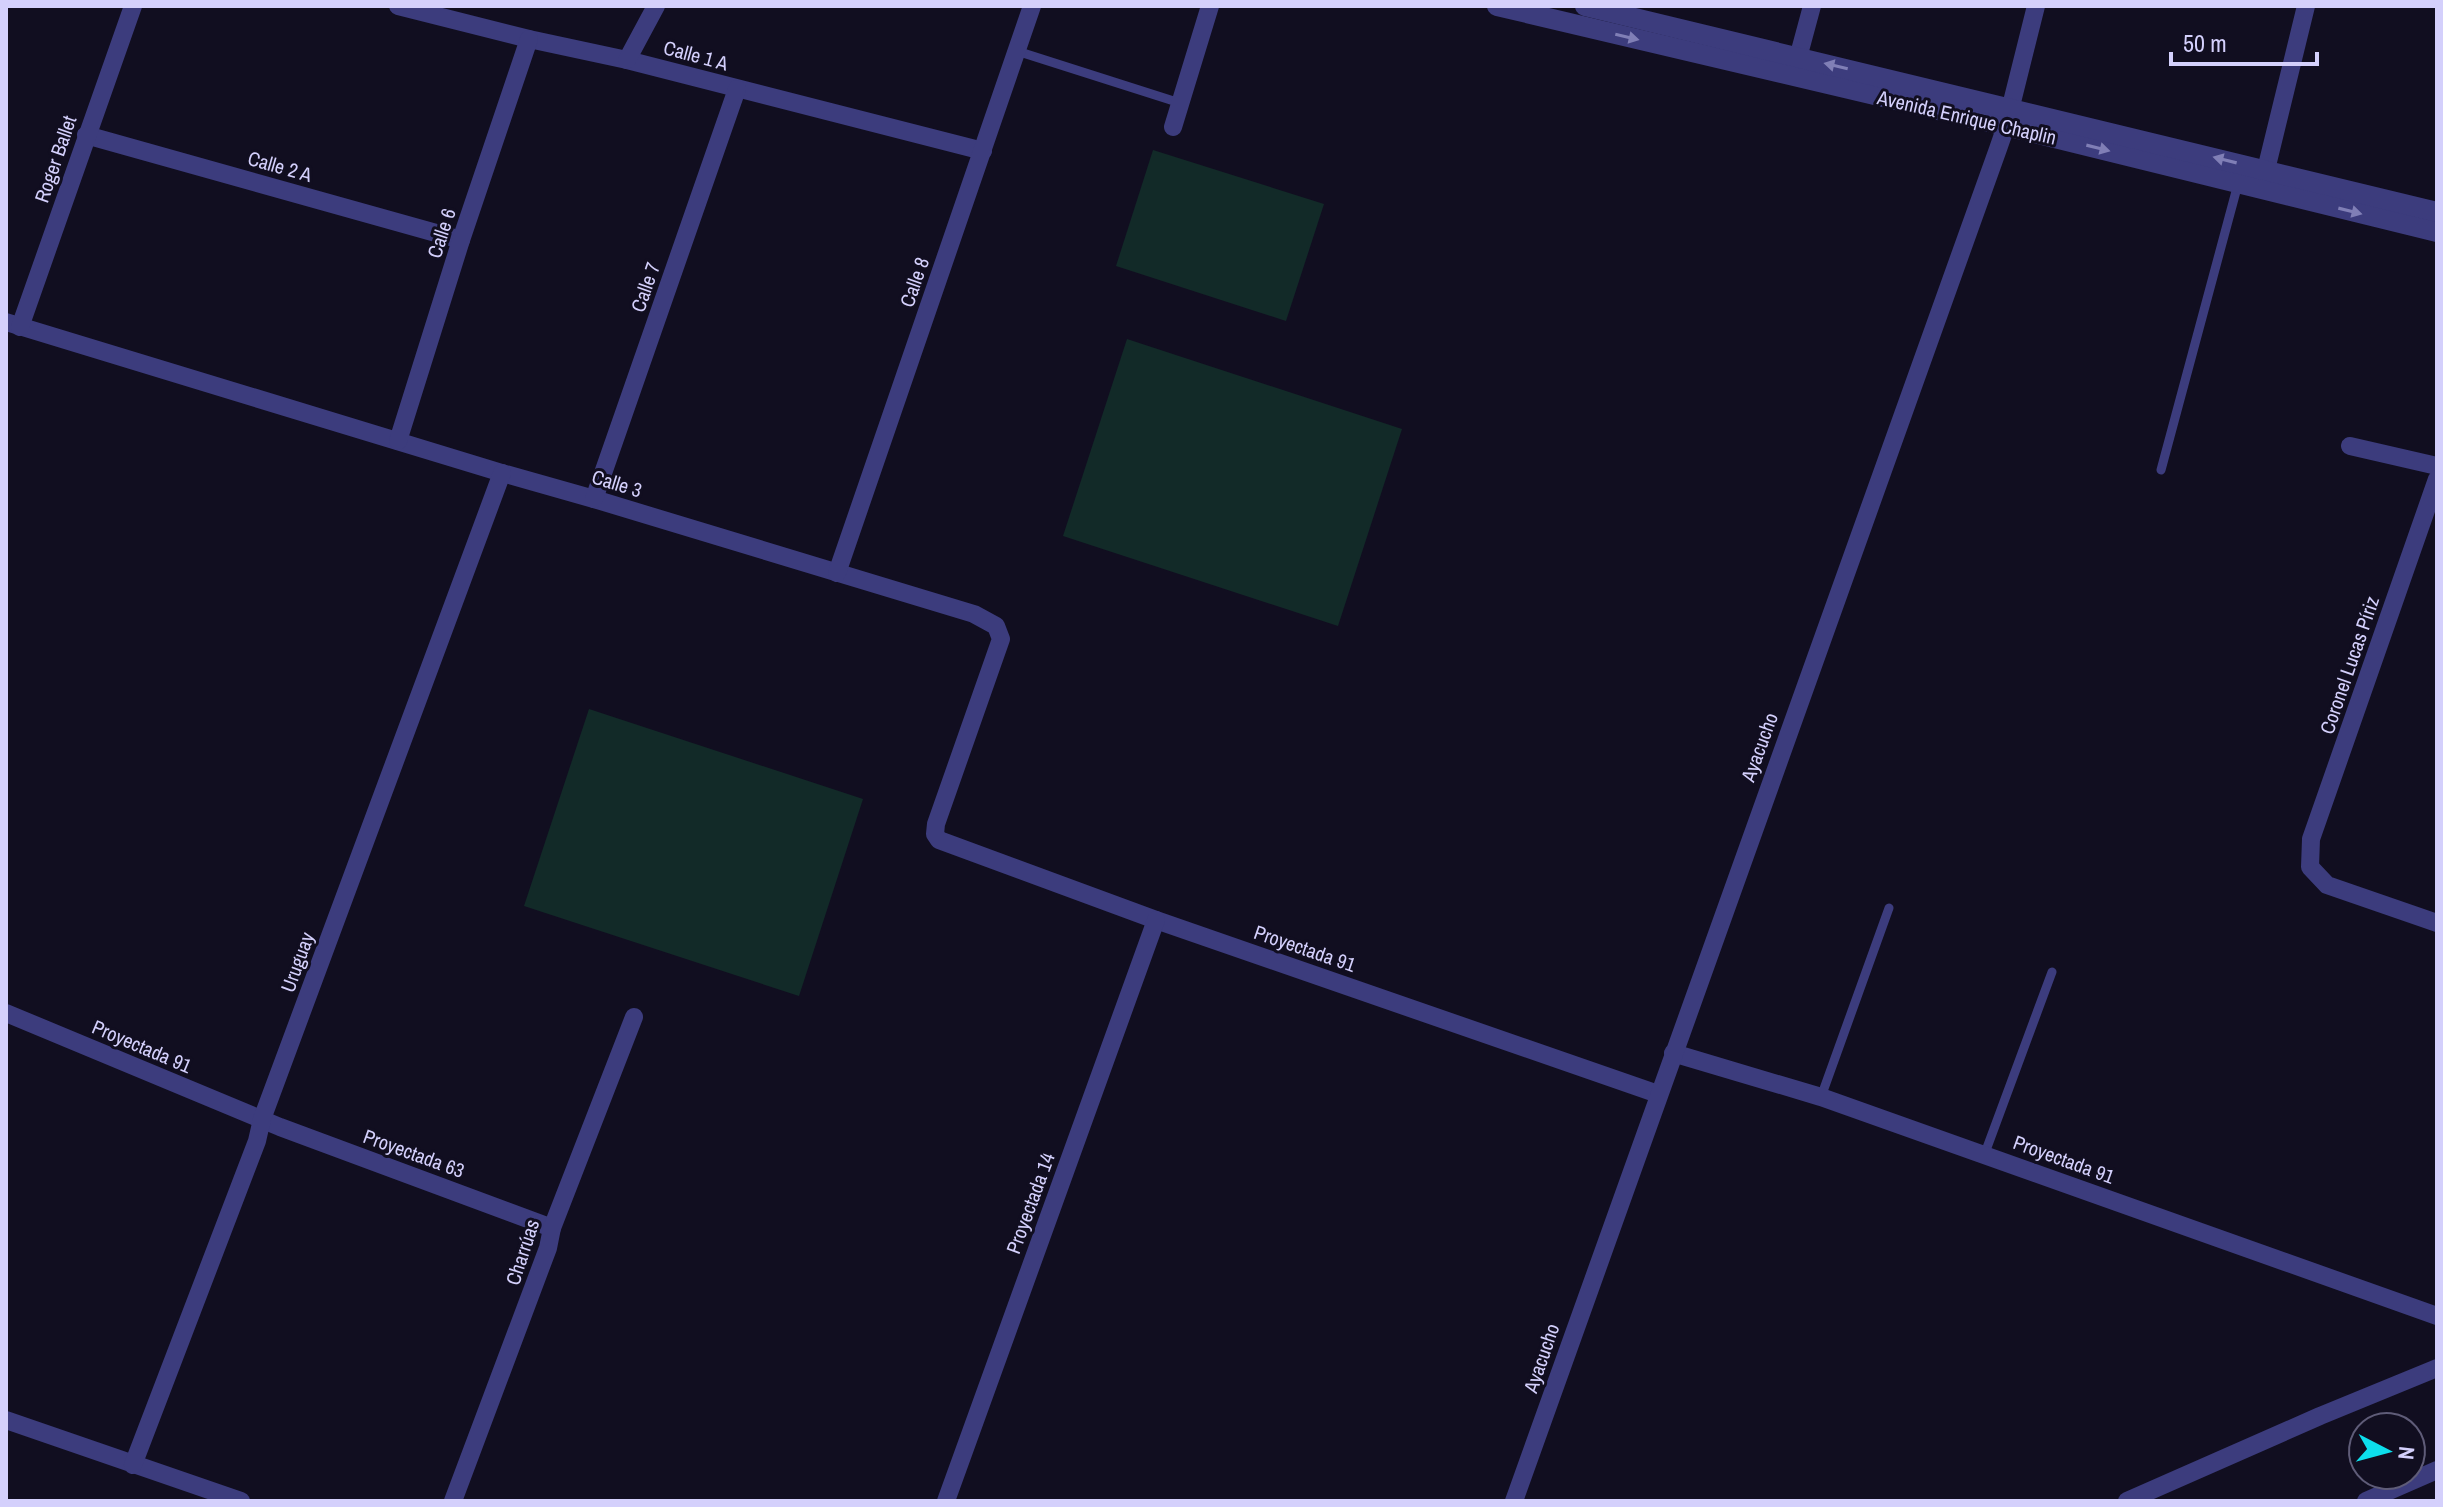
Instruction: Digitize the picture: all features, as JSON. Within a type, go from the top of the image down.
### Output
[{"type":"street","name":"Roger Ballet","points":[[13,324],[133,6]]},
{"type":"street","name":"Calle 1 A","points":[[398,6],[627,60],[983,151]]},
{"type":"street","points":[[627,60],[656,6]]},
{"type":"street","name":"Calle 8","points":[[837,573],[1032,6]]},
{"type":"street","points":[[1173,127],[1210,6]]},
{"type":"street","name":"Avenida Enrique Chaplin","points":[[1497,6],[1580,12],[2263,179],[2437,212]]},
{"type":"street","points":[[1796,66],[1812,6]]},
{"type":"street","name":"Ayacucho","points":[[1514,1501],[2009,117],[2036,6]]},
{"type":"street","points":[[2263,179],[2306,6]]},
{"type":"street","name":"Calle 6","points":[[398,441],[529,39]]},
{"type":"street","name":"Calle 7","points":[[594,499],[737,89]]},
{"type":"street","name":"Avenida Enrique Chaplin","points":[[2009,117],[2238,183],[2263,179],[2437,232]]},
{"type":"street","name":"Calle 2 A","points":[[86,135],[461,240]]},
{"type":"street","name":"Calle 3","points":[[13,324],[974,614],[996,626],[1001,639],[936,824],[935,834],[939,840]]},
{"type":"street","points":[[2350,446],[2437,466]]},
{"type":"street","name":"Uruguay","points":[[133,1465],[257,1141],[262,1119],[502,473]]},
{"type":"street","name":"Coronel Lucas Píriz","points":[[2437,479],[2311,839],[2310,867],[2327,885],[2437,923]]},
{"type":"street","name":"Proyectada 91","points":[[939,840],[1156,920],[1658,1094]]},
{"type":"street","name":"Proyectada 14","points":[[946,1501],[1156,920]]},
{"type":"street","name":"Proyectada 91","points":[[6,1013],[262,1119]]},
{"type":"street","name":"Charrúas","points":[[453,1501],[548,1248],[552,1228],[634,1017]]},
{"type":"street","name":"Proyectada 91","points":[[1673,1053],[1821,1097],[1985,1153],[2437,1316]]},
{"type":"street","name":"Proyectada 63","points":[[262,1119],[552,1228]]},
{"type":"street","points":[[2127,1501],[2437,1368]]},
{"type":"street","points":[[6,1420],[241,1501]]},
{"type":"street","points":[[2366,1501],[2437,1470]]},
{"type":"lane","points":[[1017,51],[1180,103]]},
{"type":"lane","points":[[2161,470],[2238,183]]},
{"type":"lane","points":[[1821,1097],[1889,908]]},
{"type":"lane","points":[[1985,1153],[2052,972]]},
{"type":"green space","points":[[1153,150],[1324,204],[1286,321],[1116,266]]},
{"type":"green space","points":[[1127,339],[1402,429],[1338,626],[1063,536]]},
{"type":"green space","points":[[589,709],[863,799],[799,996],[524,906]]}]
